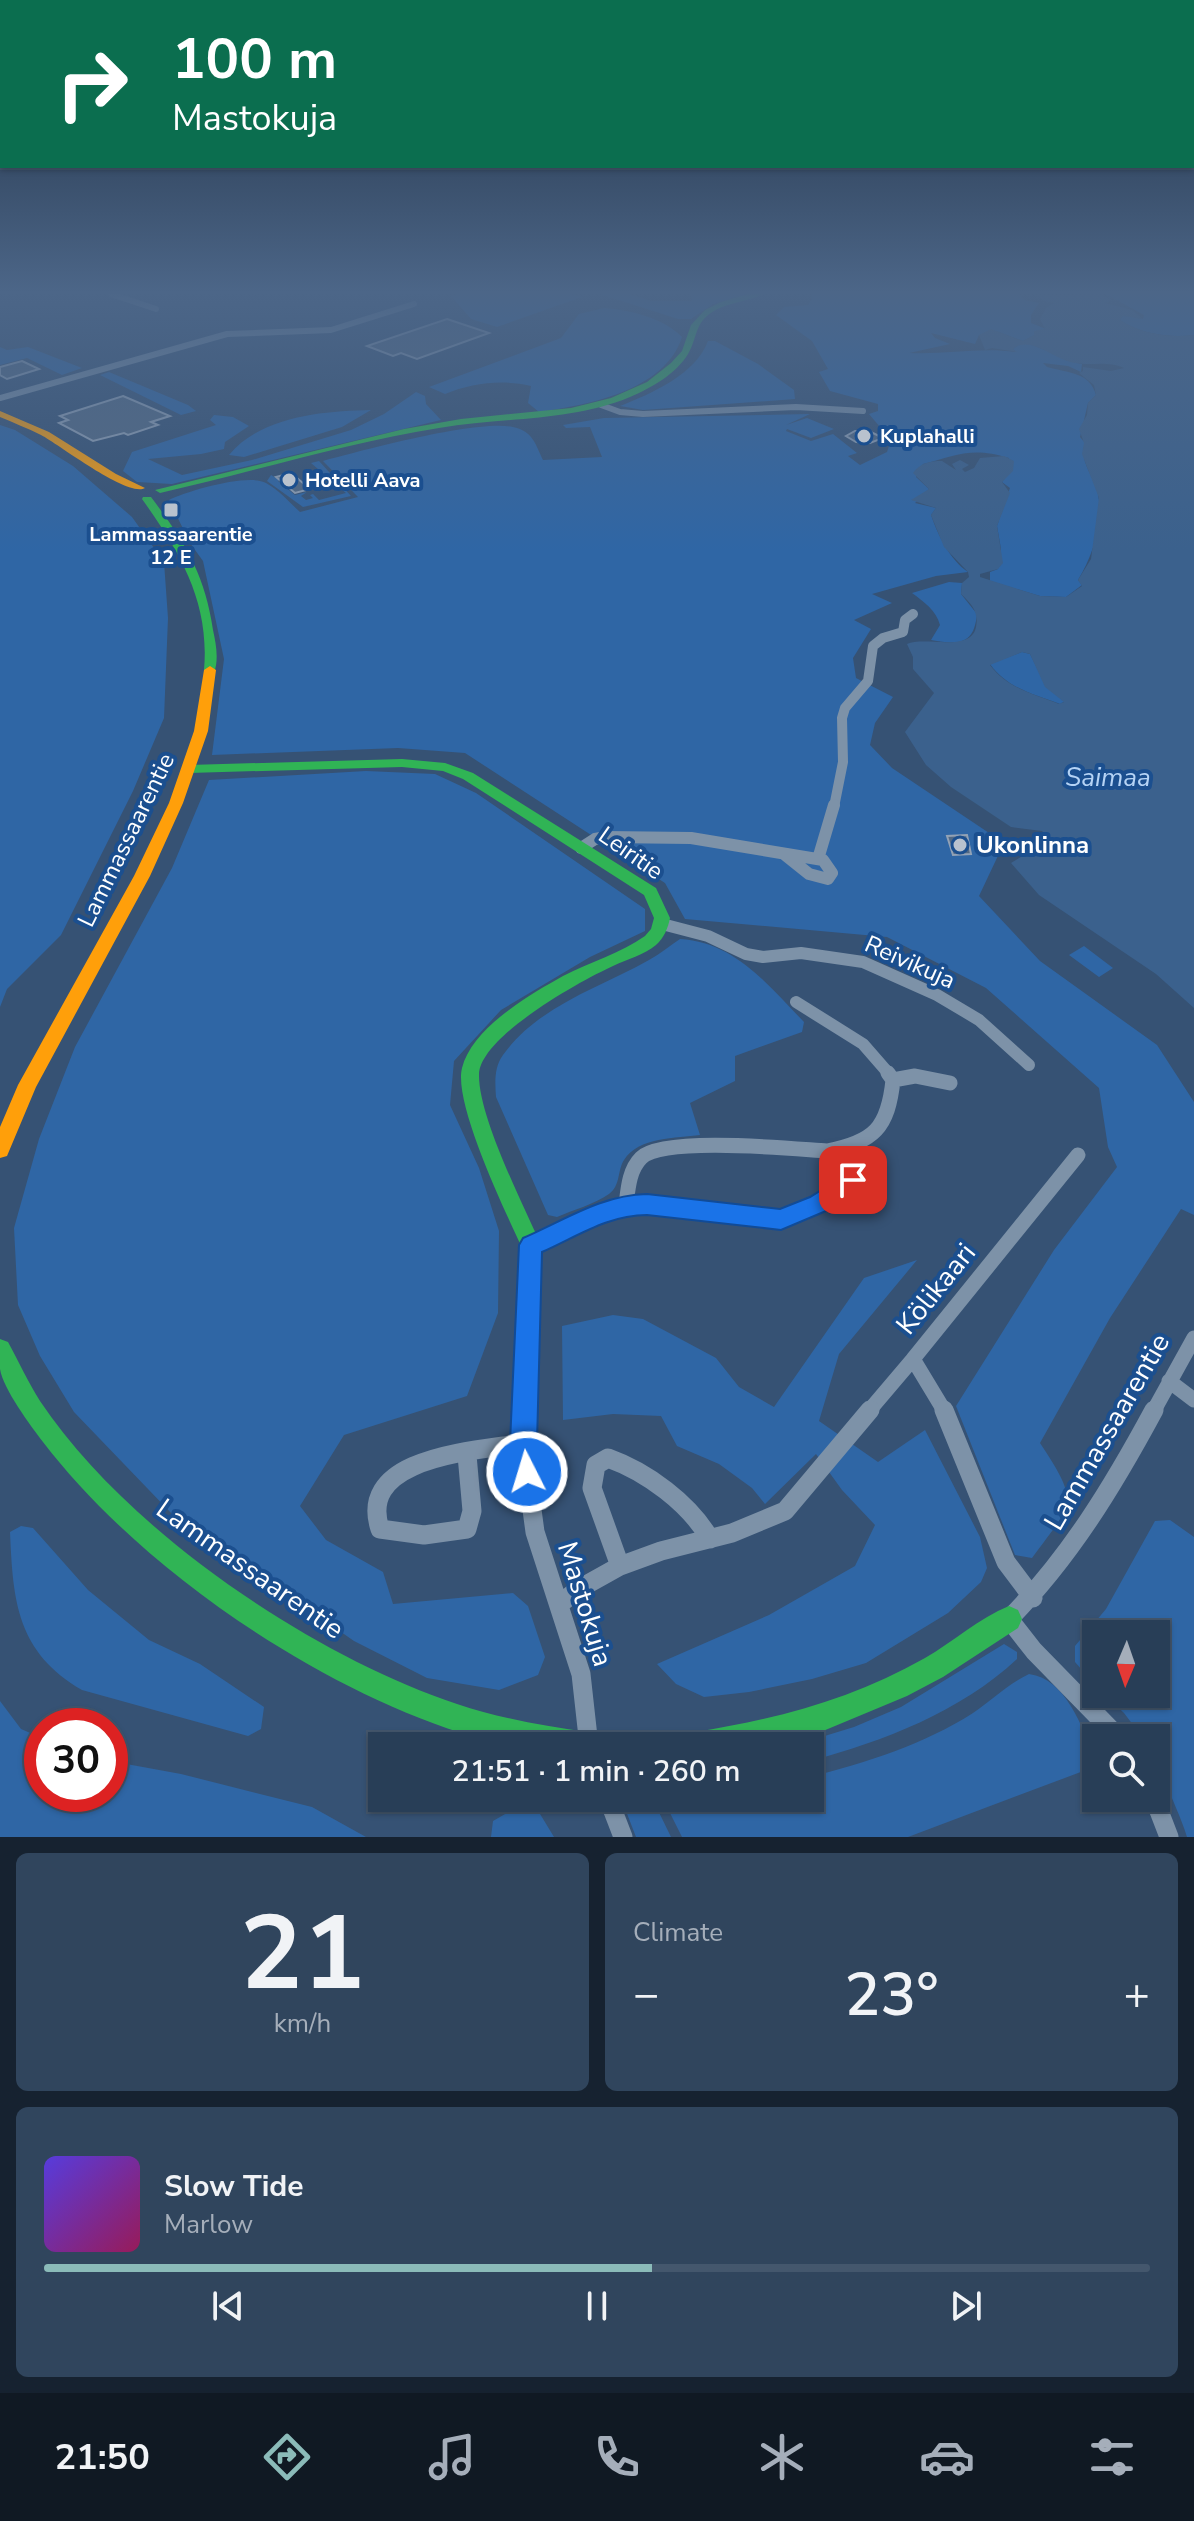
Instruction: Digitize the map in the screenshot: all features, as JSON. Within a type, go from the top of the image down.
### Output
[{"type":"street","points":[[0,398],[65,380]]},
{"type":"street","points":[[149,492],[408,431],[601,405],[653,380]]},
{"type":"street","points":[[601,405],[620,412],[643,414],[796,407],[863,411]]},
{"type":"street","name":"Lammassaarentie","points":[[0,414],[38,430],[113,476],[149,492],[178,538],[204,592],[211,662],[201,731],[189,769],[140,875],[28,1078],[0,1150]]},
{"type":"street","points":[[821,859],[843,762],[842,718],[845,708],[868,681],[873,646],[883,638],[903,632],[905,620],[913,614]]},
{"type":"street","name":"Leiritie","points":[[189,769],[402,763],[445,767],[468,776],[650,892],[661,909],[662,924]]},
{"type":"street","points":[[581,848],[595,839],[652,836],[691,838],[821,859],[832,873],[828,879],[815,878],[802,872],[784,854]]},
{"type":"street","points":[[662,924],[658,934],[648,942],[558,984],[542,995],[518,1013],[475,1058],[470,1071],[473,1098],[531,1245],[572,1228],[600,1211],[626,1205],[647,1204],[781,1220],[818,1204],[853,1180]]},
{"type":"street","name":"Reivikuja","points":[[662,924],[708,936],[746,954],[763,957],[801,953],[863,962],[937,995],[979,1020],[1029,1065]]},
{"type":"street","points":[[626,1205],[631,1174],[637,1163],[646,1155],[667,1149],[827,1151],[870,1140],[882,1122],[892,1095],[893,1080],[884,1061],[868,1047],[796,1002]]},
{"type":"street","points":[[893,1080],[915,1076],[950,1083]]},
{"type":"street","name":"Kölikaari","points":[[1033,1598],[1006,1562],[940,1400],[913,1359],[1078,1155]]},
{"type":"street","name":"Mastokuja","points":[[531,1245],[523,1443],[535,1532],[581,1674],[587,1732]]},
{"type":"street","name":"Lammassaarentie","points":[[781,1732],[870,1704],[907,1686],[961,1655],[1033,1598],[1062,1564],[1100,1508],[1194,1338]]},
{"type":"street","name":"Lammassaarentie","points":[[0,1350],[33,1413],[90,1482],[117,1508],[200,1575],[266,1621],[335,1663],[438,1712],[512,1732]]},
{"type":"street","points":[[560,1604],[577,1590],[620,1566],[770,1519],[785,1511],[913,1359]]},
{"type":"street","points":[[1169,1381],[1194,1400]]},
{"type":"street","points":[[467,1455],[472,1511],[467,1529],[447,1536],[408,1535],[380,1529],[375,1514],[379,1495],[396,1475],[419,1462],[523,1443]]},
{"type":"street","points":[[620,1566],[592,1488],[596,1465],[608,1458],[633,1467],[698,1518],[710,1539]]},
{"type":"street","points":[[1009,1619],[1034,1651],[1105,1724]]},
{"type":"street","points":[[613,1812],[623,1837]]},
{"type":"street","points":[[1159,1812],[1169,1837]]},
{"type":"shaded area","points":[[110,380],[127,380],[196,411],[181,415]]},
{"type":"shaded area","points":[[449,380],[647,380],[601,399],[539,412],[528,403],[531,386],[487,383],[445,394],[429,387]]},
{"type":"shaded area","points":[[780,380],[794,390],[795,399],[643,410],[620,406],[671,381]]},
{"type":"shaded area","points":[[823,380],[1086,380],[1096,395],[1088,403],[1080,437],[1085,443],[1085,461],[1097,490],[1100,513],[1093,548],[1078,580],[1082,585],[1066,597],[1040,596],[990,581],[990,572],[998,569],[1001,549],[997,526],[1010,488],[1002,482],[1007,476],[1009,458],[996,454],[964,454],[923,464],[916,477],[929,489],[915,503],[936,508],[931,515],[941,539],[950,554],[968,572],[936,576],[872,594],[892,603],[854,620],[871,629],[853,658],[856,678],[893,697],[875,723],[870,745],[892,768],[1004,843],[979,896],[1040,961],[1157,1045],[1194,1102],[1194,1215],[1181,1209],[1110,1318],[1040,1443],[1062,1479],[1067,1502],[1057,1525],[1032,1558],[1015,1555],[956,1406],[1054,1250],[1117,1167],[1108,1147],[1099,1088],[986,988],[887,937],[685,919],[665,883],[465,753],[398,748],[212,755],[224,659],[203,561],[190,543],[169,500],[218,484],[258,480],[275,489],[300,512],[358,497],[323,461],[478,427],[501,426],[522,430],[533,440],[543,460],[602,457],[590,427],[566,428],[563,425],[604,418],[810,414],[786,425],[807,418],[834,429],[811,438],[786,431],[811,441],[833,434],[857,453],[848,456],[860,465],[887,452],[891,440],[869,414],[878,411],[878,404],[830,391]]},
{"type":"shaded area","points":[[416,392],[425,396],[426,404],[441,420],[172,484],[137,482],[123,471],[132,452],[216,425],[210,420],[214,415],[233,417],[249,426],[225,442],[224,449],[148,459],[182,475],[252,460],[351,430],[384,414]]},
{"type":"shaded area","points":[[371,410],[342,427],[244,457],[229,455],[258,432],[294,418]]},
{"type":"shaded area","points":[[0,425],[15,430],[73,466],[132,517],[164,562],[168,618],[164,718],[133,791],[61,935],[7,989],[0,1007]]},
{"type":"shaded area","points":[[319,461],[351,496],[303,507],[267,481],[271,475],[295,495],[307,492],[301,496],[306,500],[313,498],[310,495],[313,494],[319,500],[346,493],[311,463]]},
{"type":"shaded area","points":[[949,582],[962,583],[961,594],[977,614],[975,624],[969,637],[963,640],[931,640],[940,625],[936,615],[912,593]]},
{"type":"shaded area","points":[[1022,652],[1030,654],[1038,670],[1065,701],[1060,704],[1021,689],[1004,679],[990,664]]},
{"type":"shaded area","points":[[366,771],[435,774],[476,793],[645,909],[645,931],[590,957],[501,1010],[454,1061],[450,1105],[479,1168],[499,1231],[498,1313],[467,1396],[344,1435],[300,1506],[326,1540],[383,1572],[393,1604],[513,1593],[528,1606],[545,1657],[538,1675],[499,1690],[427,1678],[354,1641],[173,1515],[74,1412],[40,1356],[18,1305],[14,1228],[39,1139],[75,1047],[172,868],[209,780]]},
{"type":"shaded area","points":[[680,939],[718,948],[750,968],[804,1022],[802,1032],[735,1056],[735,1081],[690,1103],[700,1135],[659,1140],[639,1147],[624,1160],[609,1194],[557,1217],[548,1215],[496,1097],[500,1060],[517,1038],[551,1011],[649,960]]},
{"type":"shaded area","points":[[1084,946],[1113,968],[1099,977],[1069,955]]},
{"type":"shaded area","points":[[917,1260],[839,1354],[819,1421],[878,1462],[925,1430],[980,1537],[987,1568],[981,1582],[948,1613],[866,1663],[812,1679],[749,1692],[704,1697],[676,1684],[657,1664],[769,1615],[855,1566],[875,1525],[842,1490],[816,1454],[765,1504],[752,1488],[719,1464],[677,1446],[661,1416],[613,1414],[563,1420],[562,1326],[613,1315],[643,1319],[716,1358],[739,1387],[774,1407],[864,1278]]},
{"type":"shaded area","points":[[1170,1520],[1194,1537],[1194,1837],[1187,1837],[1170,1793],[1170,1724],[1132,1724],[1119,1708],[1170,1708],[1170,1620],[1097,1620],[1155,1521]]},
{"type":"shaded area","points":[[21,1526],[33,1528],[88,1590],[149,1640],[200,1664],[264,1707],[261,1729],[248,1736],[82,1690],[60,1675],[31,1642],[17,1603],[10,1532]]},
{"type":"shaded area","points":[[1082,1638],[1082,1670],[1075,1662],[1075,1646]]},
{"type":"shaded area","points":[[1004,1644],[1017,1652],[1017,1659],[995,1678],[946,1709],[893,1734],[824,1757],[824,1736],[901,1707]]},
{"type":"shaded area","points":[[1029,1674],[1042,1678],[1063,1695],[1082,1727],[1082,1772],[908,1837],[682,1837],[670,1812],[824,1812],[824,1773],[873,1759],[935,1734],[973,1713]]},
{"type":"shaded area","points":[[0,1701],[24,1730],[24,1812],[128,1812],[128,1764],[181,1774],[312,1807],[366,1837],[0,1837]]},
{"type":"shaded area","points":[[509,1812],[539,1812],[554,1837],[491,1837],[493,1821]]},
{"type":"shaded area","points":[[626,1812],[659,1812],[671,1837],[636,1837]]},
{"type":"water","name":"Saimaa","points":[[1087,380],[1194,380],[1194,1008],[1156,974],[1039,895],[1011,863],[1050,839],[1042,831],[1011,827],[951,787],[926,765],[905,732],[934,693],[913,669],[913,657],[907,644],[966,640],[972,635],[977,621],[973,608],[961,594],[962,583],[969,577],[968,572],[944,547],[931,515],[936,508],[911,500],[929,489],[913,473],[933,461],[942,461],[956,470],[952,464],[960,460],[969,465],[962,469],[965,472],[974,468],[980,458],[1004,456],[1014,461],[1013,471],[1002,482],[1010,493],[997,526],[1003,563],[998,569],[980,574],[980,577],[1040,596],[1066,597],[1082,586],[1078,580],[1091,559],[1099,498],[1082,454],[1084,443],[1079,429],[1087,415],[1088,403],[1096,395],[1094,385]],"holes":[[[1022,652],[1030,654],[1045,687],[1064,702],[1059,704],[1021,689],[1004,679],[990,665]]]},
{"type":"building","points":[[123,396],[170,416],[151,422],[158,425],[128,435],[124,433],[93,441],[59,423],[68,420],[60,416]]},
{"type":"building","name":"Kuplahalli","points":[[855,431],[869,431],[883,438],[870,443],[856,442],[846,436]]},
{"type":"building","name":"Hotelli Aava","points":[[291,473],[310,489],[295,493],[276,477]]},
{"type":"building","name":"Ukonlinna","points":[[967,835],[971,854],[953,855],[947,836]]},
{"type":"traffic: fast","points":[[160,490],[439,425],[571,411],[614,400],[656,380]]},
{"type":"traffic: fast","points":[[147,499],[180,544],[200,588],[210,648],[210,670]]},
{"type":"traffic: fast","points":[[189,769],[402,763],[445,767],[468,776],[650,892],[662,918],[651,940],[586,972],[525,1009],[488,1040],[470,1071],[471,1087],[484,1132],[531,1245]]},
{"type":"traffic: fast","points":[[0,1350],[32,1409],[76,1465],[128,1519],[187,1568],[250,1613],[314,1652],[379,1686],[440,1712],[508,1732]]},
{"type":"traffic: fast","points":[[769,1732],[861,1704],[934,1668],[1009,1619]]},
{"type":"traffic: slow","points":[[0,414],[46,434],[113,476],[140,488]]},
{"type":"traffic: slow","points":[[0,1150],[27,1085],[142,876],[176,803],[201,731],[210,670]]},
{"type":"place","name":"Kuplahalli","points":[[864,436]]},
{"type":"place","name":"Hotelli Aava","points":[[289,480]]},
{"type":"place","name":"Lammassaarentie 12 E","points":[[171,510]]},
{"type":"place","name":"Ukonlinna","points":[[960,845]]},
{"type":"route","points":[[527,1472],[523,1443],[531,1245],[572,1228],[600,1211],[626,1205],[647,1204],[781,1220],[818,1204],[853,1180]]}]
